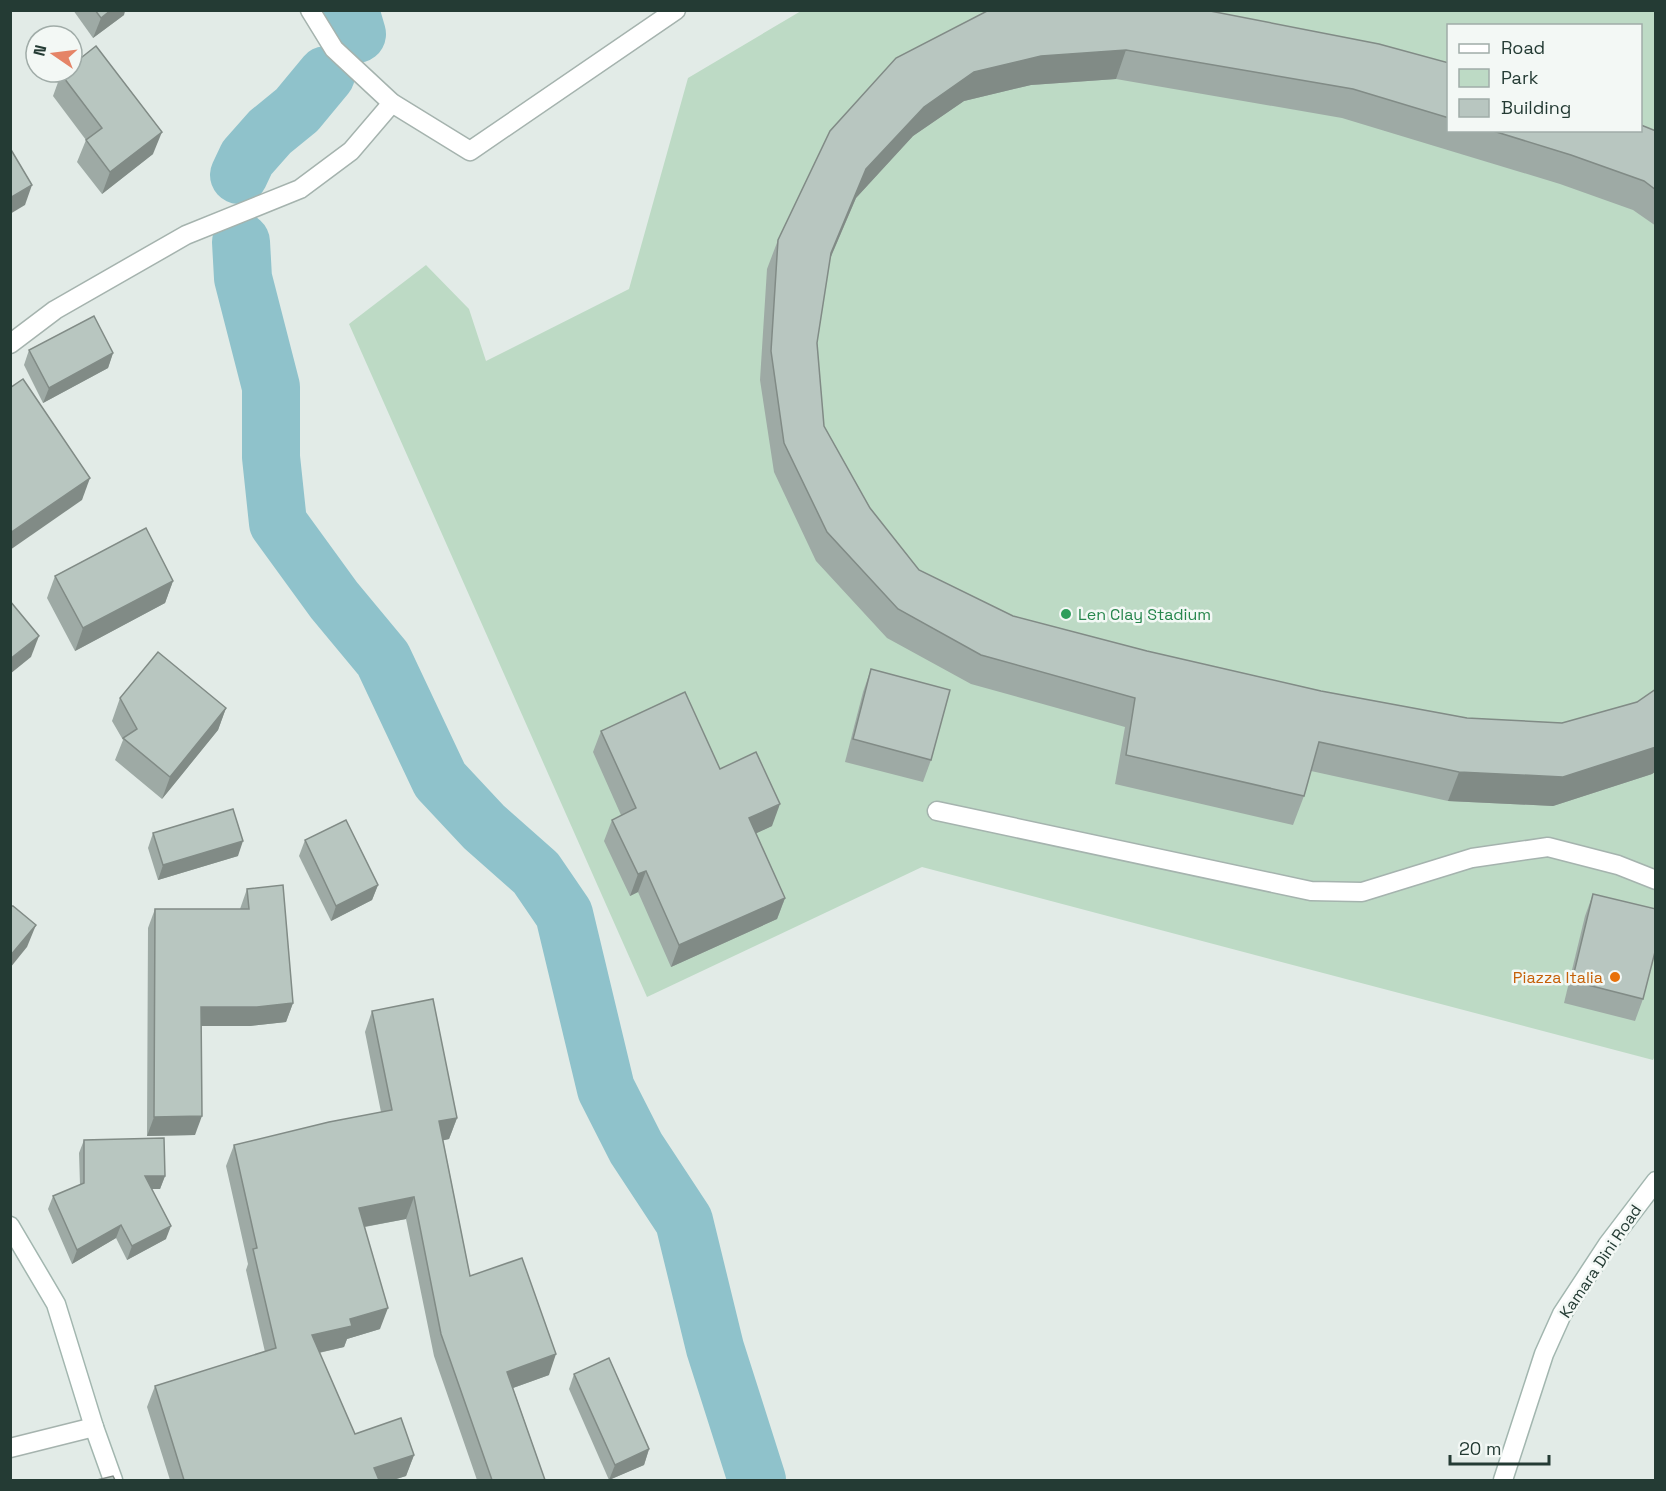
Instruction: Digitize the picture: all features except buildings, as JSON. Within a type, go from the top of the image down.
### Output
[{"type":"street","points":[[310,10],[334,49],[392,103],[470,151],[676,10]]},
{"type":"street","points":[[10,344],[55,310],[186,235],[300,189],[351,151],[392,103]]},
{"type":"street","points":[[938,811],[1311,891],[1362,892],[1472,858],[1548,847],[1618,865],[1656,880]]},
{"type":"street","name":"Kamara Dini Road","points":[[1503,1480],[1544,1354],[1562,1314],[1608,1244],[1656,1180]]},
{"type":"street","points":[[10,1226],[56,1304],[94,1427],[114,1480]]},
{"type":"street","points":[[10,1448],[94,1427]]},
{"type":"green space","name":"Len Clay Stadium","points":[[801,11],[1655,11],[1655,1056],[1653,1060],[922,867],[647,997],[349,324],[426,265],[469,309],[486,361],[629,289],[688,78]]},
{"type":"waterway","points":[[350,10],[357,34]]},
{"type":"waterway","points":[[239,175],[247,158],[270,132],[297,110],[326,75]]},
{"type":"waterway","points":[[241,242],[243,278],[271,387],[271,457],[278,523],[334,600],[383,659],[440,780],[484,827],[536,873],[564,914],[606,1089],[636,1148],[684,1221],[715,1348],[757,1480]]},
{"type":"place","name":"Len Clay Stadium","points":[[1066,614]]},
{"type":"place","name":"Piazza Italia","points":[[1615,977]]}]
